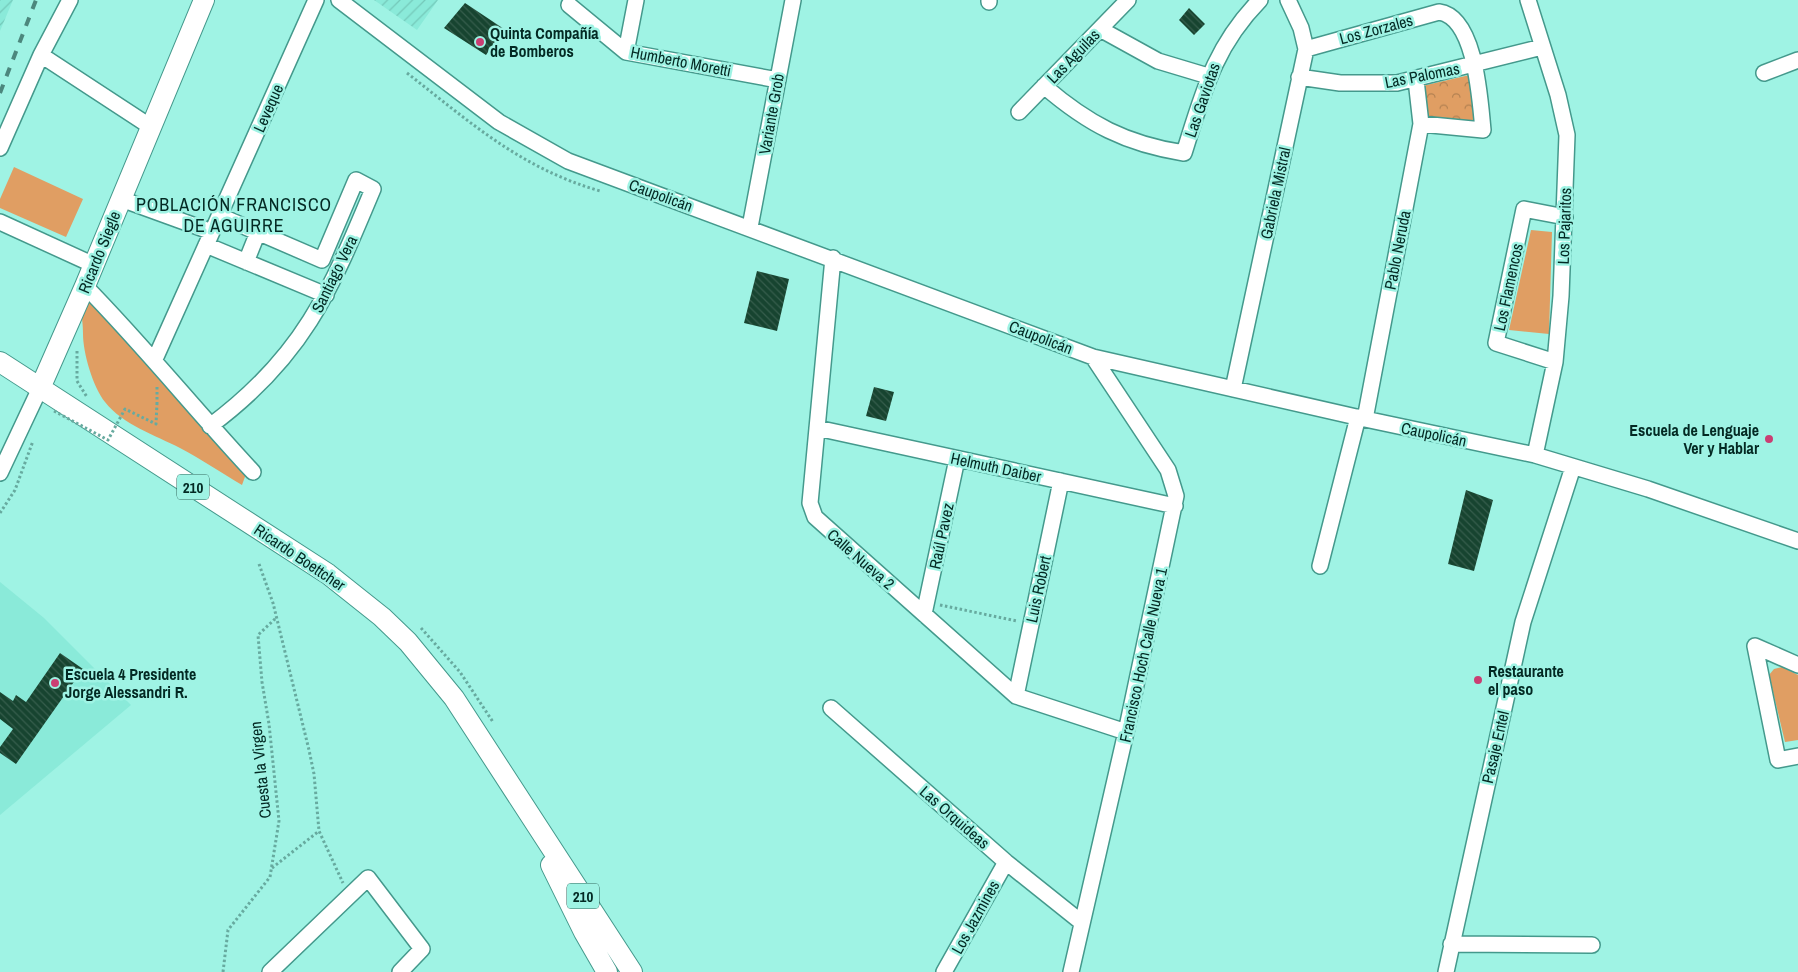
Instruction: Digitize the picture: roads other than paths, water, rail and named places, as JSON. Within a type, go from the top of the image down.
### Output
[{"type":"main road","name":"Ricardo Siegle","points":[[41,386],[86,286],[204,0]]},
{"type":"main road","name":"Ricardo Boettcher","points":[[0,362],[41,386],[328,574],[382,617],[432,669],[454,698],[632,972]]},
{"type":"main road","name":"Ricardo Boettcher","points":[[533,821],[568,902],[607,972]]},
{"type":"street","points":[[0,148],[41,55],[70,0]]},
{"type":"street","name":"Leveque","points":[[155,359],[316,0]]},
{"type":"street","name":"Caupolicán","points":[[339,0],[499,122],[539,147],[588,169],[750,227],[1093,357],[1535,455],[1658,492],[1798,541]]},
{"type":"street","points":[[626,52],[636,0]]},
{"type":"street","name":"Variante Grob","points":[[750,227],[792,0]]},
{"type":"street","name":"Las Aguilas","points":[[1019,112],[1128,0]]},
{"type":"street","name":"Las Gaviotas","points":[[1044,86],[1073,110],[1106,130],[1144,145],[1184,153],[1208,76],[1230,36],[1260,0]]},
{"type":"street","name":"Gabriela Mistral","points":[[1233,389],[1306,49],[1301,28],[1288,0]]},
{"type":"street","name":"Los Pajaritos","points":[[1528,0],[1558,95],[1567,135],[1561,296],[1555,362],[1535,455]]},
{"type":"street","name":"Humberto Moretti","points":[[569,5],[626,52],[778,80]]},
{"type":"street","name":"Los Zorzales","points":[[1306,49],[1439,12],[1450,15],[1458,22],[1475,64],[1483,130],[1421,124]]},
{"type":"street","points":[[1100,29],[1158,62],[1208,76]]},
{"type":"street","name":"Las Palomas","points":[[1299,77],[1360,84],[1416,80],[1542,46]]},
{"type":"street","points":[[41,55],[151,127]]},
{"type":"street","points":[[1764,73],[1798,60]]},
{"type":"street","name":"Pablo Neruda","points":[[1320,566],[1362,418],[1421,124],[1416,80]]},
{"type":"street","name":"Santiago Vera","points":[[210,426],[232,410],[271,373],[302,335],[326,295],[373,189],[356,180],[322,260],[258,232]]},
{"type":"street","points":[[121,199],[212,232]]},
{"type":"street","name":"Los Flamencos","points":[[1555,362],[1496,343],[1524,210],[1564,217]]},
{"type":"street","points":[[220,216],[258,232],[246,262]]},
{"type":"street","points":[[0,222],[94,265]]},
{"type":"street","points":[[206,246],[326,295]]},
{"type":"street","name":"Calle Nueva 2","points":[[833,258],[810,502],[815,517],[926,608],[1016,696],[1126,732]]},
{"type":"street","points":[[86,286],[155,359],[210,426],[253,472]]},
{"type":"street","name":"Francisco Hoch Calle Nueva 1","points":[[1071,972],[1175,506],[1174,486],[1168,470],[1093,357]]},
{"type":"street","name":"Ricardo Siegle","points":[[0,473],[41,386]]},
{"type":"street","name":"Helmuth Daiber","points":[[817,428],[1175,506]]},
{"type":"street","name":"Raúl Pavez","points":[[926,608],[957,459]]},
{"type":"street","name":"Pasaje Entel","points":[[1446,972],[1523,622],[1573,467]]},
{"type":"street","name":"Luis Robert","points":[[1016,696],[1061,481]]},
{"type":"street","points":[[1798,665],[1755,646],[1778,760],[1798,756]]},
{"type":"street","name":"Las Orquideas","points":[[831,708],[1006,862],[1081,922]]},
{"type":"street","name":"Los Jazmines","points":[[944,972],[1006,862]]},
{"type":"street","points":[[270,972],[368,878],[422,949],[409,969]]},
{"type":"street","points":[[1451,944],[1592,945]]},
{"type":"railway","points":[[0,93],[36,0]]},
{"type":"place","name":"Quinta Compañía de Bomberos","points":[[480,42]]},
{"type":"place","name":"Escuela de Lenguaje Ver y Hablar","points":[[1769,439]]},
{"type":"place","name":"Restaurante el paso","points":[[1478,680]]},
{"type":"place","name":"Escuela 4 Presidente Jorge Alessandri R.","points":[[55,683]]},
{"type":"district","name":"POBLACIÓN FRANCISCO DE AGUIRRE","points":[[234,214]]}]
